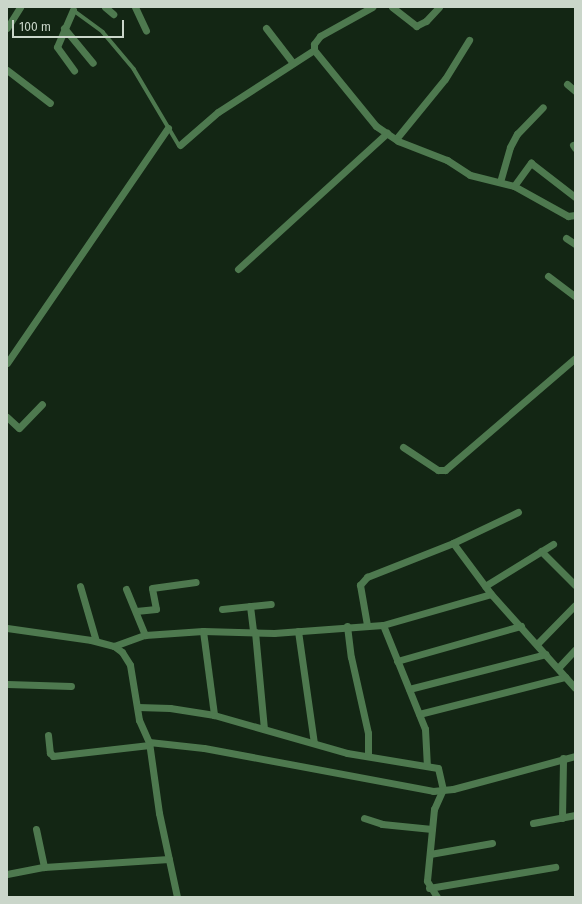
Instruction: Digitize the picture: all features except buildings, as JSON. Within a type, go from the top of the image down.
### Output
[{"type":"street","points":[[7,28],[20,7]]},
{"type":"street","points":[[105,7],[113,14]]},
{"type":"street","points":[[135,7],[146,31]]},
{"type":"street","points":[[372,7],[320,36],[314,44],[314,50],[361,109],[387,133],[396,139],[446,160],[470,175],[514,186],[568,216],[575,216]]},
{"type":"street","points":[[392,7],[416,26],[426,21],[439,7]]},
{"type":"street","points":[[74,9],[64,28],[57,48],[74,70]]},
{"type":"street","points":[[64,28],[93,63]]},
{"type":"street","points":[[266,28],[293,63]]},
{"type":"street","points":[[396,139],[445,79],[469,40]]},
{"type":"street","points":[[180,145],[218,112],[314,50]]},
{"type":"street","points":[[7,70],[50,104]]},
{"type":"street","points":[[567,84],[575,91]]},
{"type":"street","points":[[500,182],[513,140],[524,124],[543,107]]},
{"type":"street","points":[[7,362],[168,128]]},
{"type":"street","points":[[238,269],[387,133]]},
{"type":"street","points":[[514,186],[531,163],[575,197]]},
{"type":"street","points":[[566,238],[575,244]]},
{"type":"street","points":[[548,276],[575,296]]},
{"type":"street","points":[[403,447],[438,470],[444,470],[575,358]]},
{"type":"street","points":[[7,417],[20,428],[42,404]]},
{"type":"street","points":[[366,625],[360,585],[367,577],[453,543],[518,512]]},
{"type":"street","points":[[453,543],[491,594],[575,688]]},
{"type":"street","points":[[485,586],[553,544]]},
{"type":"street","points":[[542,551],[575,585]]},
{"type":"street","points":[[136,611],[156,609],[152,588],[196,582]]},
{"type":"street","points":[[80,586],[96,641]]},
{"type":"street","points":[[126,589],[145,635]]},
{"type":"street","points":[[114,646],[145,635],[203,630],[254,632],[298,631],[347,626],[383,625],[491,594]]},
{"type":"street","points":[[222,609],[271,604]]},
{"type":"street","points":[[537,644],[575,605]]},
{"type":"street","points":[[250,606],[264,729]]},
{"type":"street","points":[[383,625],[425,729],[428,766]]},
{"type":"street","points":[[347,626],[350,657],[368,733],[368,756]]},
{"type":"street","points":[[397,661],[521,626]]},
{"type":"street","points":[[7,628],[96,641],[114,646],[130,665],[138,707],[149,743],[177,897]]},
{"type":"street","points":[[203,630],[214,715]]},
{"type":"street","points":[[298,631],[314,743]]},
{"type":"street","points":[[558,668],[575,650]]},
{"type":"street","points":[[409,689],[546,654]]},
{"type":"street","points":[[419,714],[565,676]]},
{"type":"street","points":[[7,684],[71,686]]},
{"type":"street","points":[[138,707],[170,708],[214,715],[314,743],[368,756],[438,768],[443,789],[434,809],[429,888],[437,897]]},
{"type":"street","points":[[48,735],[50,753],[53,756],[149,743],[204,748],[433,791],[575,756]]},
{"type":"street","points":[[562,818],[563,758]]},
{"type":"street","points":[[533,823],[575,815]]},
{"type":"street","points":[[364,818],[404,827],[432,829]]},
{"type":"street","points":[[36,829],[44,867]]},
{"type":"street","points":[[430,854],[492,843]]},
{"type":"street","points":[[7,874],[44,867],[169,859]]},
{"type":"street","points":[[429,888],[554,867]]},
{"type":"lane","points":[[74,9],[103,32],[134,69],[168,128],[180,145]]}]
